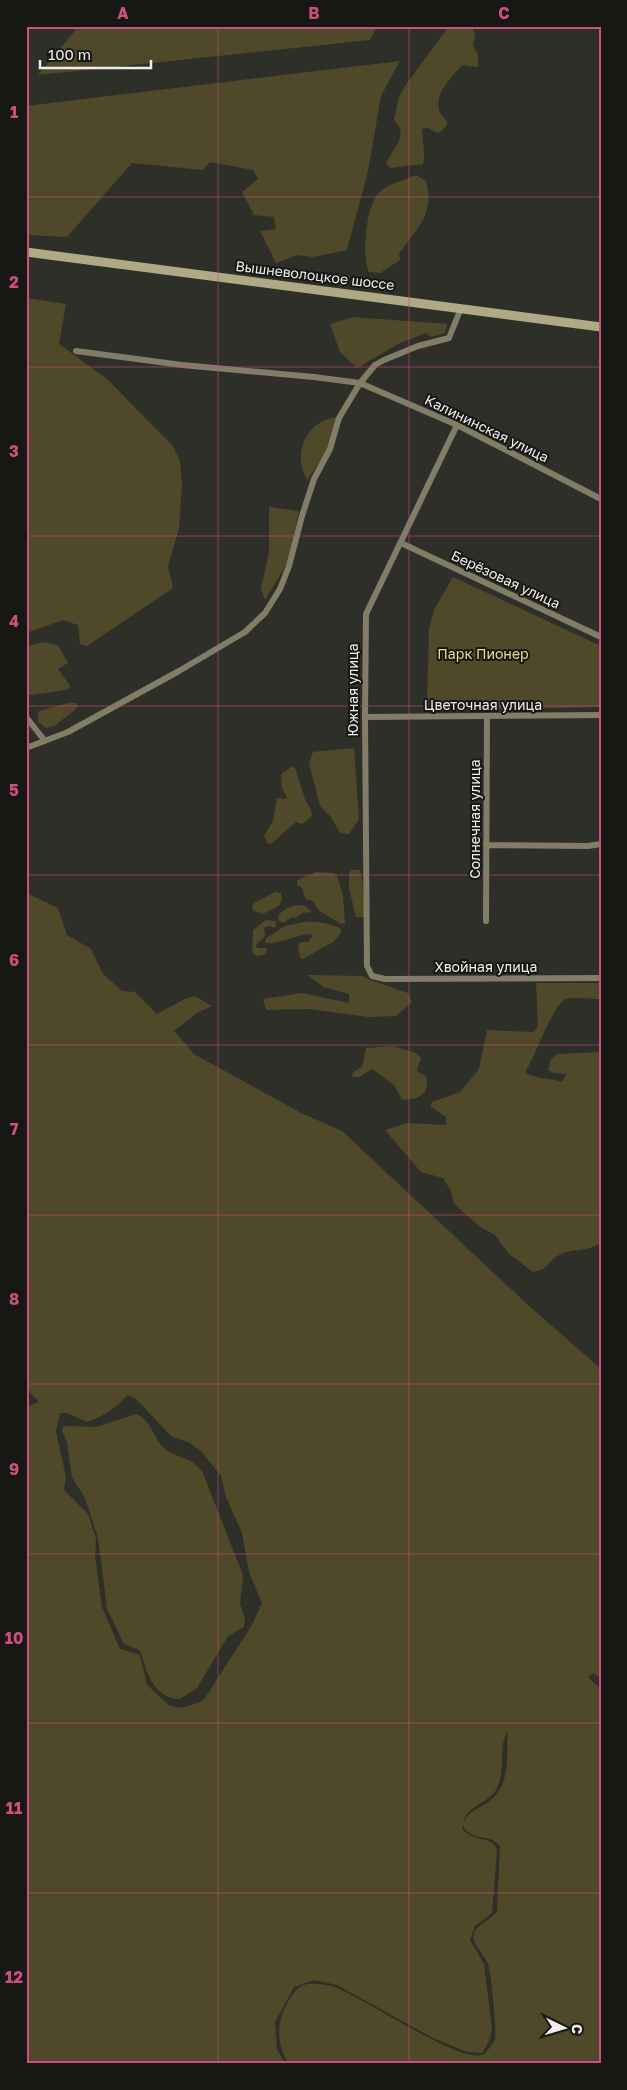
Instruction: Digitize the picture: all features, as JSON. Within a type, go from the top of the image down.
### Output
[{"type":"main road","name":"Вышневолоцкое шоссе","points":[[26,252],[601,327]]},
{"type":"street","points":[[26,748],[68,732],[179,671],[245,632],[265,613],[280,589],[290,566],[302,516],[314,478],[330,449],[339,418],[360,383],[375,365],[384,360],[418,346],[450,338],[461,308]]},
{"type":"street","name":"Калининская улица","points":[[76,351],[182,365],[360,383],[457,425],[601,499]]},
{"type":"street","name":"Южная улица","points":[[372,976],[367,966],[364,717],[366,614],[457,425]]},
{"type":"street","name":"Берёзовая улица","points":[[401,543],[601,637]]},
{"type":"street","name":"Цветочная улица","points":[[364,717],[601,715]]},
{"type":"street","points":[[26,717],[45,741]]},
{"type":"street","name":"Солнечная улица","points":[[486,921],[487,717]]},
{"type":"street","points":[[486,845],[588,846],[601,844]]},
{"type":"street","name":"Хвойная улица","points":[[372,976],[385,979],[601,978]]},
{"type":"green space","points":[[79,26],[377,26],[370,40],[38,75]]},
{"type":"green space","points":[[449,26],[472,26],[475,35],[473,45],[478,55],[478,67],[462,65],[442,91],[438,103],[439,110],[448,123],[438,133],[428,128],[422,129],[423,164],[390,168],[386,163],[399,142],[400,136],[399,126],[394,120],[399,97]]},
{"type":"green space","points":[[400,61],[381,96],[368,171],[347,250],[313,257],[297,255],[276,263],[260,231],[276,229],[274,217],[254,215],[242,192],[258,179],[253,170],[210,162],[203,170],[132,163],[67,237],[26,235],[26,106]]},
{"type":"green space","points":[[416,175],[426,181],[428,193],[428,203],[423,220],[399,254],[400,260],[380,273],[369,272],[365,254],[366,230],[376,197],[389,186]]},
{"type":"green space","points":[[26,298],[66,304],[59,344],[107,379],[173,446],[180,461],[182,484],[179,529],[168,566],[173,588],[87,646],[80,644],[78,625],[63,620],[26,633]]},
{"type":"green space","points":[[353,317],[447,324],[445,333],[431,337],[426,333],[400,343],[357,368],[340,352],[330,324]]},
{"type":"green space","points":[[338,417],[329,448],[307,480],[301,461],[301,452],[306,437],[322,421]]},
{"type":"green space","points":[[269,507],[299,511],[288,562],[265,600],[261,589],[269,552]]},
{"type":"green space","name":"Парк Пионер","points":[[453,577],[601,646],[601,707],[504,709],[427,705],[429,629],[434,610]]},
{"type":"green space","points":[[43,642],[58,645],[68,663],[58,669],[71,687],[65,690],[31,695],[26,692],[26,647]]},
{"type":"green space","points":[[68,703],[76,703],[78,706],[54,726],[46,728],[39,723],[37,717],[39,711]]},
{"type":"green space","points":[[354,748],[359,819],[349,834],[340,833],[331,817],[320,806],[309,763],[313,752]]},
{"type":"green space","points":[[291,767],[295,768],[312,816],[302,824],[296,822],[272,843],[268,844],[264,836],[273,821],[277,798],[285,799],[287,797],[282,788],[281,774]]},
{"type":"green space","points":[[352,870],[360,870],[365,917],[356,917],[349,888],[349,873]]},
{"type":"green space","points":[[316,872],[333,873],[337,876],[343,896],[345,923],[341,924],[318,910],[313,901],[306,899],[302,888],[297,885],[297,880]]},
{"type":"green space","points":[[275,892],[281,893],[282,899],[279,906],[263,914],[253,910],[252,906],[254,903]]},
{"type":"green space","points":[[26,893],[58,908],[67,935],[91,949],[103,974],[122,991],[135,992],[157,1014],[185,999],[195,996],[212,1006],[197,1013],[174,1031],[194,1054],[301,1113],[342,1131],[528,1305],[601,1369],[601,1679],[593,1673],[588,1677],[601,1689],[601,2064],[289,2064],[284,2056],[279,2032],[282,2016],[289,2000],[297,1989],[308,1984],[328,1985],[345,1992],[455,2050],[473,2055],[484,2054],[490,2047],[495,2039],[491,1977],[486,1960],[474,1942],[474,1934],[497,1911],[500,1846],[490,1839],[472,1834],[463,1826],[462,1829],[467,1833],[491,1842],[497,1850],[492,1913],[475,1926],[470,1940],[484,1964],[492,2029],[489,2041],[482,2053],[467,2052],[431,2037],[337,1985],[314,1980],[294,1987],[275,2022],[277,2050],[286,2064],[26,2064],[26,1407],[39,1402],[26,1388]],"holes":[[[128,1395],[136,1399],[171,1436],[190,1443],[202,1452],[221,1476],[226,1497],[242,1533],[249,1572],[262,1603],[252,1625],[203,1701],[182,1708],[170,1706],[147,1685],[140,1655],[120,1649],[102,1607],[95,1556],[96,1539],[88,1514],[64,1490],[66,1477],[56,1431],[60,1413],[67,1413],[87,1422],[109,1411]],[[508,1731],[506,1770],[501,1788],[487,1803],[471,1813],[464,1822],[468,1812],[496,1790],[501,1775],[503,1744]]]},
{"type":"green space","points":[[306,906],[311,912],[302,913],[296,918],[292,917],[283,923],[279,921],[278,917],[281,912],[289,907]]},
{"type":"green space","points":[[266,920],[276,921],[275,928],[269,926],[264,928],[265,936],[256,945],[257,948],[266,948],[267,951],[264,955],[256,956],[252,952],[253,930]]},
{"type":"green space","points":[[304,922],[333,925],[341,929],[341,933],[333,942],[303,959],[300,957],[298,945],[301,942],[308,942],[312,937],[311,934],[265,943],[266,938],[285,926]]},
{"type":"green space","points":[[307,975],[362,976],[408,993],[412,1002],[396,1016],[369,1017],[308,1009],[266,1010],[263,999],[302,993],[349,1003],[349,994],[324,987]]},
{"type":"green space","points":[[536,983],[601,983],[601,999],[570,998],[561,1003],[555,1011],[525,1072],[529,1075],[562,1082],[567,1074],[553,1073],[548,1070],[551,1059],[558,1054],[601,1052],[601,1243],[590,1248],[569,1251],[559,1255],[543,1269],[533,1272],[508,1253],[495,1235],[479,1226],[454,1204],[451,1191],[443,1178],[421,1172],[385,1130],[407,1123],[446,1125],[446,1117],[430,1106],[432,1102],[460,1092],[479,1069],[487,1030],[533,1032],[538,1027]]},
{"type":"green space","points":[[393,1046],[416,1053],[421,1058],[417,1069],[418,1072],[426,1076],[427,1082],[425,1092],[422,1095],[413,1099],[402,1100],[394,1085],[372,1069],[359,1077],[352,1077],[353,1072],[362,1067],[366,1048]]},
{"type":"green space","points":[[136,1414],[146,1421],[165,1449],[194,1463],[202,1471],[243,1575],[240,1604],[245,1619],[244,1627],[228,1636],[197,1688],[180,1699],[164,1695],[153,1684],[141,1653],[139,1650],[124,1644],[107,1609],[98,1538],[85,1498],[72,1477],[67,1442],[62,1431],[63,1427],[67,1426],[96,1427]]}]
